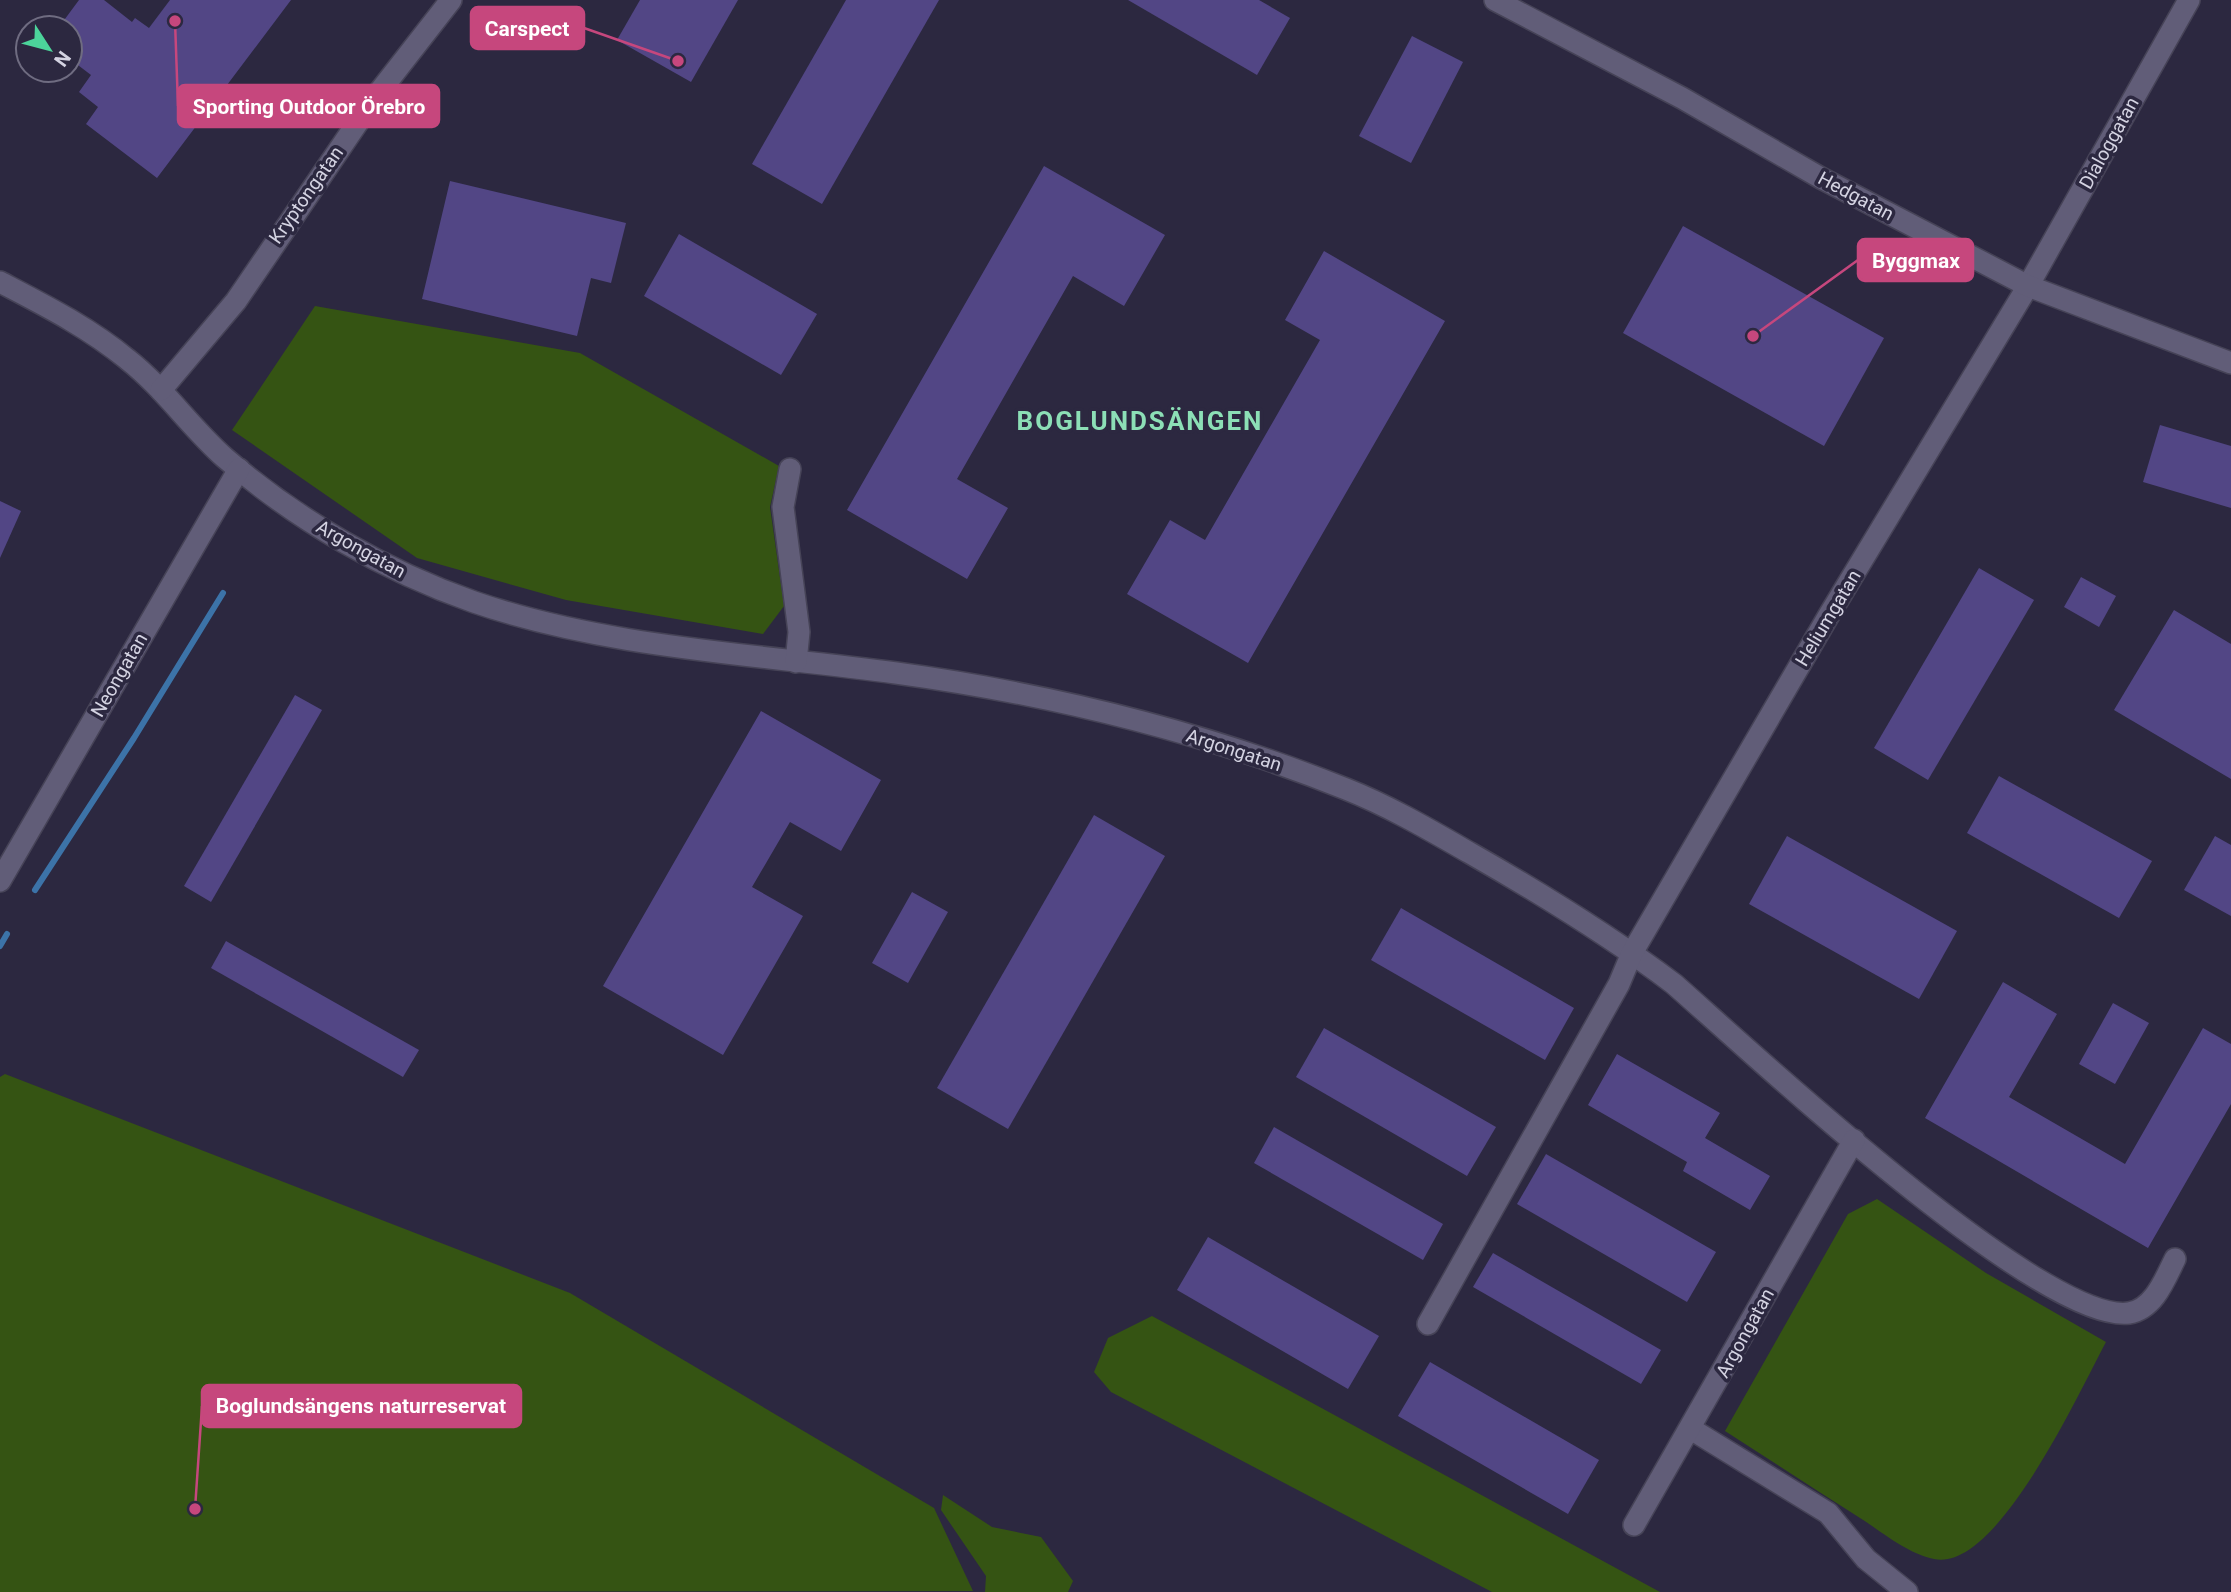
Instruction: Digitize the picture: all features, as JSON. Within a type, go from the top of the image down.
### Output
[{"type":"street","name":"Kryptongatan","points":[[161,390],[236,301],[373,100],[451,0]]},
{"type":"street","name":"Hedgatan","points":[[1495,0],[1682,98],[1821,178],[2028,286],[2231,363]]},
{"type":"street","name":"Dialoggatan","points":[[2028,286],[2189,0]]},
{"type":"street","name":"Argongatan","points":[[0,282],[88,330],[128,360],[161,390],[195,430],[239,469],[301,515],[377,560],[473,601],[524,618],[796,663],[1003,689],[1120,715],[1276,763],[1349,790],[1428,829],[1506,873],[1632,953],[1674,984],[1949,1221],[2014,1264],[2092,1309],[2116,1314],[2133,1313],[2144,1307],[2157,1292],[2175,1259]]},
{"type":"street","name":"Heliumgatan","points":[[1632,953],[1822,627],[2028,286]]},
{"type":"street","name":"Neongatan","points":[[0,881],[239,469]]},
{"type":"street","points":[[790,469],[783,507],[799,632],[796,663]]},
{"type":"street","points":[[1428,1324],[1619,984],[1632,953]]},
{"type":"street","name":"Argongatan","points":[[1634,1525],[1691,1429],[1835,1169],[1854,1140]]},
{"type":"street","points":[[1691,1429],[1828,1513],[1866,1559],[1907,1592]]},
{"type":"green space","points":[[315,306],[580,353],[779,466],[770,507],[784,606],[763,634],[566,600],[417,558],[232,430]]},
{"type":"green space","points":[[5,1074],[570,1293],[934,1508],[973,1591],[0,1592],[0,1077]]},
{"type":"green space","points":[[1877,1199],[1986,1273],[2106,1342],[2034,1474],[1984,1538],[1958,1556],[1934,1559],[1905,1548],[1725,1431],[1848,1214]]},
{"type":"green space","points":[[1152,1316],[1660,1592],[1492,1592],[1111,1392],[1094,1372],[1108,1338]]},
{"type":"green space","points":[[943,1495],[992,1527],[1041,1537],[1073,1581],[1068,1592],[985,1592],[986,1576],[941,1510]]},
{"type":"building","points":[[79,0],[104,0],[132,22],[135,18],[149,28],[170,0],[291,0],[157,178],[86,124],[98,107],[79,92],[91,75],[84,70],[84,14],[69,14]]},
{"type":"building","points":[[640,0],[738,0],[691,82],[617,40]]},
{"type":"building","points":[[846,0],[939,0],[822,204],[752,164]]},
{"type":"building","points":[[1128,0],[1259,0],[1290,18],[1257,75]]},
{"type":"building","points":[[1412,36],[1463,62],[1411,163],[1359,136]]},
{"type":"building","points":[[1044,166],[1165,235],[1124,306],[1073,276],[957,479],[1008,508],[967,579],[847,510]]},
{"type":"building","points":[[450,181],[626,223],[611,283],[591,278],[577,336],[422,299]]},
{"type":"building","points":[[1683,226],[1884,338],[1824,446],[1623,333]]},
{"type":"building","points":[[679,234],[817,314],[781,375],[644,296]]},
{"type":"building","points":[[1324,251],[1445,321],[1248,663],[1127,594],[1170,520],[1205,540],[1320,340],[1285,320]]},
{"type":"building","points":[[2160,425],[2231,446],[2231,508],[2143,482]]},
{"type":"building","points":[[0,501],[21,511],[0,558]]},
{"type":"building","points":[[1979,568],[2034,600],[1928,780],[1874,748]]},
{"type":"building","points":[[2081,577],[2116,596],[2099,627],[2064,607]]},
{"type":"building","points":[[2174,610],[2231,644],[2231,779],[2114,710]]},
{"type":"building","points":[[295,695],[322,710],[211,902],[184,886]]},
{"type":"building","points":[[761,711],[881,780],[841,851],[790,822],[752,887],[803,916],[723,1055],[603,986]]},
{"type":"building","points":[[1999,776],[2152,861],[2119,918],[1967,833]]},
{"type":"building","points":[[1094,815],[1165,856],[1008,1129],[937,1088]]},
{"type":"building","points":[[1787,836],[1957,931],[1919,999],[1749,904]]},
{"type":"building","points":[[2215,836],[2231,845],[2231,916],[2184,890]]},
{"type":"building","points":[[912,892],[948,912],[908,983],[872,963]]},
{"type":"building","points":[[1401,908],[1574,1008],[1545,1060],[1371,960]]},
{"type":"building","points":[[226,941],[419,1050],[403,1077],[211,968]]},
{"type":"building","points":[[2003,982],[2057,1014],[2009,1097],[2125,1164],[2203,1028],[2231,1044],[2231,1104],[2148,1248],[1925,1118]]},
{"type":"building","points":[[2113,1003],[2149,1023],[2115,1084],[2079,1064]]},
{"type":"building","points":[[1324,1028],[1496,1127],[1467,1176],[1296,1077]]},
{"type":"building","points":[[1617,1054],[1720,1113],[1705,1138],[1770,1176],[1750,1210],[1683,1171],[1687,1162],[1588,1105]]},
{"type":"building","points":[[1274,1127],[1443,1224],[1423,1260],[1254,1163]]},
{"type":"building","points":[[1546,1154],[1716,1252],[1687,1302],[1517,1204]]},
{"type":"building","points":[[1208,1237],[1379,1336],[1348,1389],[1177,1290]]},
{"type":"building","points":[[1493,1253],[1661,1350],[1641,1384],[1473,1287]]},
{"type":"building","points":[[1430,1362],[1599,1460],[1568,1514],[1398,1416]]},
{"type":"waterway","points":[[35,890],[134,738],[223,593]]},
{"type":"waterway","points":[[0,946],[7,934]]},
{"type":"place","name":"Sporting Outdoor Örebro","points":[[175,21]]},
{"type":"place","name":"Carspect","points":[[678,61]]},
{"type":"place","name":"Byggmax","points":[[1753,336]]},
{"type":"place","name":"Boglundsängens naturreservat","points":[[195,1509]]},
{"type":"district","name":"BOGLUNDSÄNGEN","points":[[1140,421]]}]
